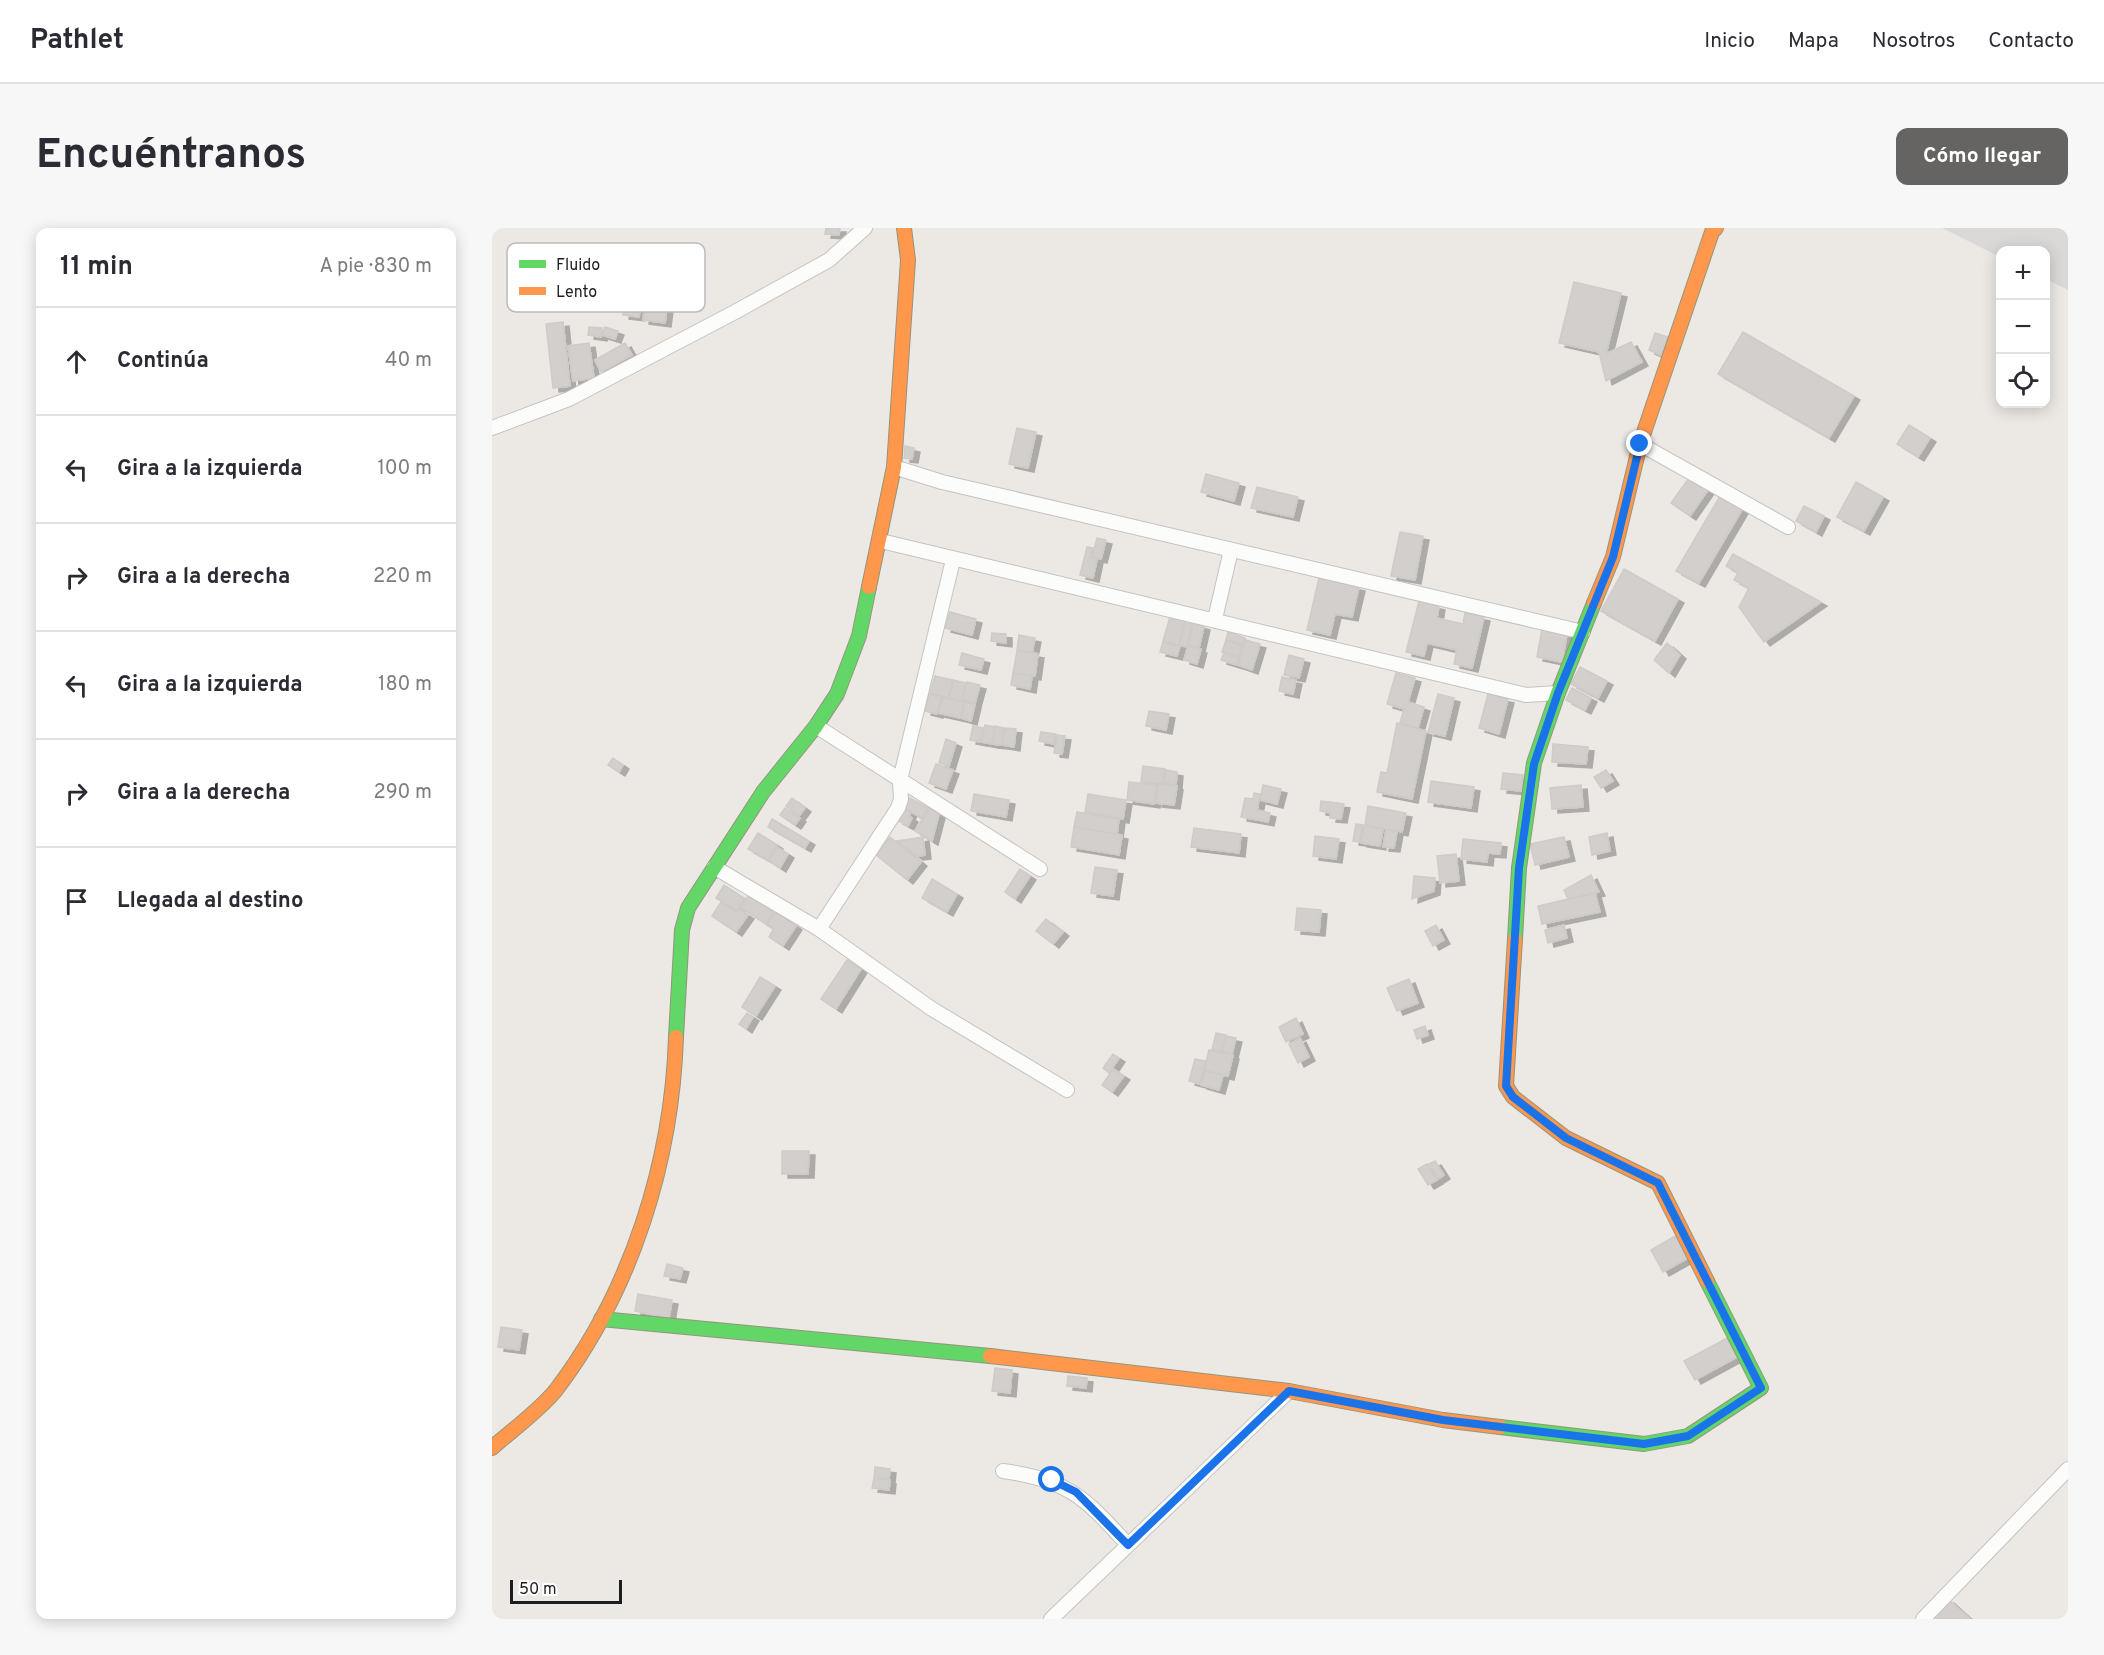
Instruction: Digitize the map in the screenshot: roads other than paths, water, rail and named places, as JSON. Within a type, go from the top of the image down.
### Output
[{"type":"street","points":[[492,428],[569,399],[735,312],[829,260],[865,228]]},
{"type":"street","points":[[492,1448],[555,1391],[601,1319],[648,1214],[674,1090],[682,930],[688,908],[763,792],[816,726],[837,694],[859,636],[881,541],[894,467],[908,260],[904,228]]},
{"type":"street","points":[[601,1319],[995,1356],[1289,1391],[1443,1420],[1644,1444],[1688,1436],[1761,1388],[1658,1183],[1566,1138],[1513,1097],[1506,1086],[1519,868],[1534,764],[1558,693],[1613,557],[1640,444],[1712,232],[1716,228]]},
{"type":"street","points":[[1640,444],[1788,527]]},
{"type":"street","points":[[894,467],[942,482],[1583,632]]},
{"type":"street","points":[[881,541],[953,560],[1215,619],[1526,694],[1558,693]]},
{"type":"street","points":[[1215,619],[1231,550]]},
{"type":"street","points":[[819,929],[898,808],[901,799],[900,780],[953,560]]},
{"type":"street","points":[[816,726],[1040,869]]},
{"type":"street","points":[[714,867],[819,929],[932,1009],[1067,1090]]},
{"type":"street","points":[[1051,1619],[1289,1391]]},
{"type":"street","points":[[1923,1619],[2068,1469]]},
{"type":"street","points":[[1004,1471],[1052,1480],[1076,1492],[1128,1545]]}]
